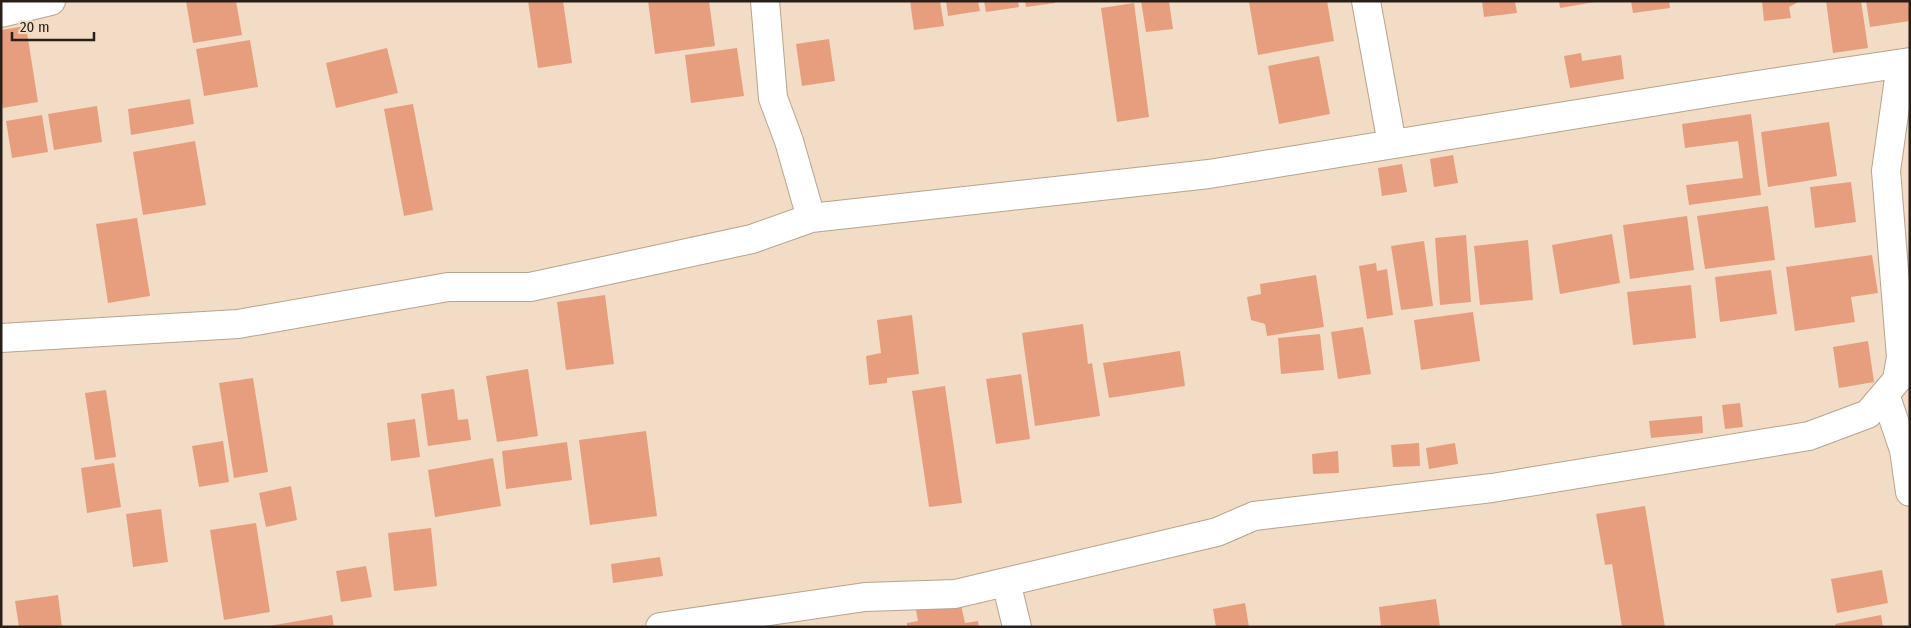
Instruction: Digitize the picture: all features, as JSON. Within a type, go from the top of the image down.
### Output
[{"type":"street","points":[[1,13],[51,1]]},
{"type":"street","points":[[764,1],[772,98],[789,141],[811,218]]},
{"type":"street","points":[[1366,1],[1392,144]]},
{"type":"street","points":[[1,338],[238,324],[448,287],[530,288],[752,239],[811,218],[1209,174],[1905,63],[1886,171],[1901,357],[1897,380],[1868,414],[1809,436],[1492,488],[1254,516],[1217,532],[955,594],[865,597],[694,624],[660,627]]},
{"type":"street","points":[[1885,394],[1904,450],[1910,492]]},
{"type":"street","points":[[1006,582],[1017,627]]},
{"type":"building","points":[[186,1],[236,1],[242,35],[193,43]]},
{"type":"building","points":[[528,1],[563,1],[572,63],[538,68]]},
{"type":"building","points":[[648,1],[709,1],[715,46],[655,54]]},
{"type":"building","points":[[910,1],[940,1],[944,26],[914,30]]},
{"type":"building","points":[[946,1],[978,1],[980,11],[948,16]]},
{"type":"building","points":[[984,1],[1018,1],[1019,7],[986,12]]},
{"type":"building","points":[[1025,1],[1054,1],[1055,3],[1026,7]]},
{"type":"building","points":[[1141,1],[1169,1],[1173,29],[1146,32]]},
{"type":"building","points":[[1327,1],[1334,41],[1258,55],[1249,2]]},
{"type":"building","points":[[1482,1],[1515,1],[1517,13],[1484,17]]},
{"type":"building","points":[[1559,1],[1595,1],[1595,2],[1560,8]]},
{"type":"building","points":[[1631,1],[1669,1],[1670,8],[1633,13]]},
{"type":"building","points":[[1762,1],[1800,1],[1789,7],[1791,18],[1764,21]]},
{"type":"building","points":[[1826,1],[1861,1],[1868,48],[1833,53]]},
{"type":"building","points":[[1866,1],[1910,1],[1910,21],[1870,27]]},
{"type":"building","points":[[1134,3],[1149,117],[1117,122],[1101,8]]},
{"type":"building","points":[[26,26],[38,102],[3,108],[1,96],[1,30]]},
{"type":"building","points":[[829,39],[835,81],[802,86],[796,44]]},
{"type":"building","points":[[250,40],[258,87],[204,96],[196,49]]},
{"type":"building","points":[[387,48],[398,93],[336,108],[326,63]]},
{"type":"building","points":[[737,48],[744,96],[691,103],[685,55]]},
{"type":"building","points":[[1581,53],[1582,61],[1621,55],[1624,79],[1570,88],[1564,56]]},
{"type":"building","points":[[1319,56],[1330,114],[1279,124],[1268,66]]},
{"type":"building","points":[[190,99],[194,124],[131,135],[128,109]]},
{"type":"building","points":[[413,104],[433,210],[404,216],[384,109]]},
{"type":"building","points":[[97,106],[102,142],[54,150],[48,114]]},
{"type":"building","points":[[1751,114],[1761,195],[1689,205],[1686,185],[1743,178],[1738,141],[1685,148],[1682,124]]},
{"type":"building","points":[[42,115],[48,152],[12,158],[6,121]]},
{"type":"building","points":[[1829,122],[1837,176],[1768,187],[1761,132]]},
{"type":"building","points":[[195,141],[206,205],[143,215],[133,152]]},
{"type":"building","points":[[1453,155],[1458,183],[1434,187],[1430,159]]},
{"type":"building","points":[[1402,164],[1407,192],[1382,196],[1378,168]]},
{"type":"building","points":[[1851,182],[1856,222],[1815,228],[1810,187]]},
{"type":"building","points":[[1768,206],[1775,260],[1705,269],[1697,216]]},
{"type":"building","points":[[1687,216],[1694,270],[1630,279],[1623,225]]},
{"type":"building","points":[[137,218],[150,296],[108,303],[96,224]]},
{"type":"building","points":[[1612,234],[1620,283],[1560,294],[1552,245]]},
{"type":"building","points":[[1466,235],[1471,302],[1440,305],[1435,238]]},
{"type":"building","points":[[1528,240],[1533,300],[1480,305],[1474,246]]},
{"type":"building","points":[[1424,241],[1433,306],[1401,310],[1391,246]]},
{"type":"building","points":[[1872,255],[1878,293],[1851,297],[1855,322],[1795,331],[1786,267]]},
{"type":"building","points":[[1376,263],[1377,271],[1387,269],[1393,315],[1367,319],[1359,266]]},
{"type":"building","points":[[1771,270],[1777,314],[1720,322],[1715,277]]},
{"type":"building","points":[[1316,275],[1324,327],[1267,336],[1265,324],[1251,320],[1247,297],[1261,294],[1260,284]]},
{"type":"building","points":[[1691,285],[1696,338],[1633,345],[1627,292]]},
{"type":"building","points":[[605,295],[614,364],[566,370],[557,302]]},
{"type":"building","points":[[1473,312],[1480,361],[1421,370],[1414,320]]},
{"type":"building","points":[[912,315],[919,374],[887,378],[887,383],[869,385],[866,356],[881,353],[877,320]]},
{"type":"building","points":[[1083,324],[1088,364],[1092,363],[1100,416],[1035,426],[1022,333]]},
{"type":"building","points":[[1363,327],[1371,374],[1338,379],[1331,332]]},
{"type":"building","points":[[1320,334],[1324,370],[1281,374],[1278,338]]},
{"type":"building","points":[[1868,341],[1874,382],[1839,388],[1833,347]]},
{"type":"building","points":[[1180,351],[1185,386],[1109,398],[1103,363]]},
{"type":"building","points":[[528,369],[538,436],[497,442],[486,376]]},
{"type":"building","points":[[1021,374],[1030,439],[996,444],[986,379]]},
{"type":"building","points":[[253,378],[268,472],[234,478],[219,383]]},
{"type":"building","points":[[945,386],[962,503],[929,507],[912,391]]},
{"type":"building","points":[[454,389],[458,420],[468,419],[471,440],[428,446],[421,394]]},
{"type":"building","points":[[106,390],[116,457],[95,460],[85,393]]},
{"type":"building","points":[[1740,403],[1743,427],[1725,429],[1722,405]]},
{"type":"building","points":[[1702,416],[1703,433],[1651,438],[1649,421]]},
{"type":"building","points":[[415,419],[420,457],[391,461],[387,423]]},
{"type":"building","points":[[646,431],[657,516],[590,525],[579,440]]},
{"type":"building","points":[[223,441],[229,482],[199,487],[192,446]]},
{"type":"building","points":[[567,442],[572,480],[506,489],[502,451]]},
{"type":"building","points":[[1419,443],[1420,466],[1393,467],[1391,445]]},
{"type":"building","points":[[1455,443],[1458,464],[1429,469],[1426,448]]},
{"type":"building","points":[[1338,451],[1339,473],[1313,474],[1312,454]]},
{"type":"building","points":[[493,458],[501,506],[435,517],[428,470]]},
{"type":"building","points":[[114,463],[121,507],[87,513],[81,468]]},
{"type":"building","points":[[291,486],[297,520],[266,527],[259,493]]},
{"type":"building","points":[[1645,506],[1665,627],[1622,627],[1612,564],[1605,565],[1596,514]]},
{"type":"building","points":[[161,509],[168,562],[133,567],[126,514]]},
{"type":"building","points":[[256,523],[270,612],[224,620],[210,530]]},
{"type":"building","points":[[431,528],[437,586],[394,591],[388,533]]},
{"type":"building","points":[[660,557],[663,576],[613,583],[611,564]]},
{"type":"building","points":[[366,566],[372,597],[341,602],[336,571]]},
{"type":"building","points":[[1882,570],[1888,603],[1837,613],[1831,579]]},
{"type":"building","points":[[58,595],[62,627],[19,627],[15,601]]},
{"type":"building","points":[[959,596],[965,623],[978,621],[979,627],[907,627],[907,623],[918,621],[915,605]]},
{"type":"building","points":[[1436,599],[1440,627],[1381,627],[1379,607]]},
{"type":"building","points":[[1245,603],[1249,627],[1216,627],[1213,609]]},
{"type":"building","points":[[332,615],[334,627],[269,627],[269,626]]},
{"type":"building","points":[[1881,615],[1883,627],[1836,627],[1835,624]]}]
